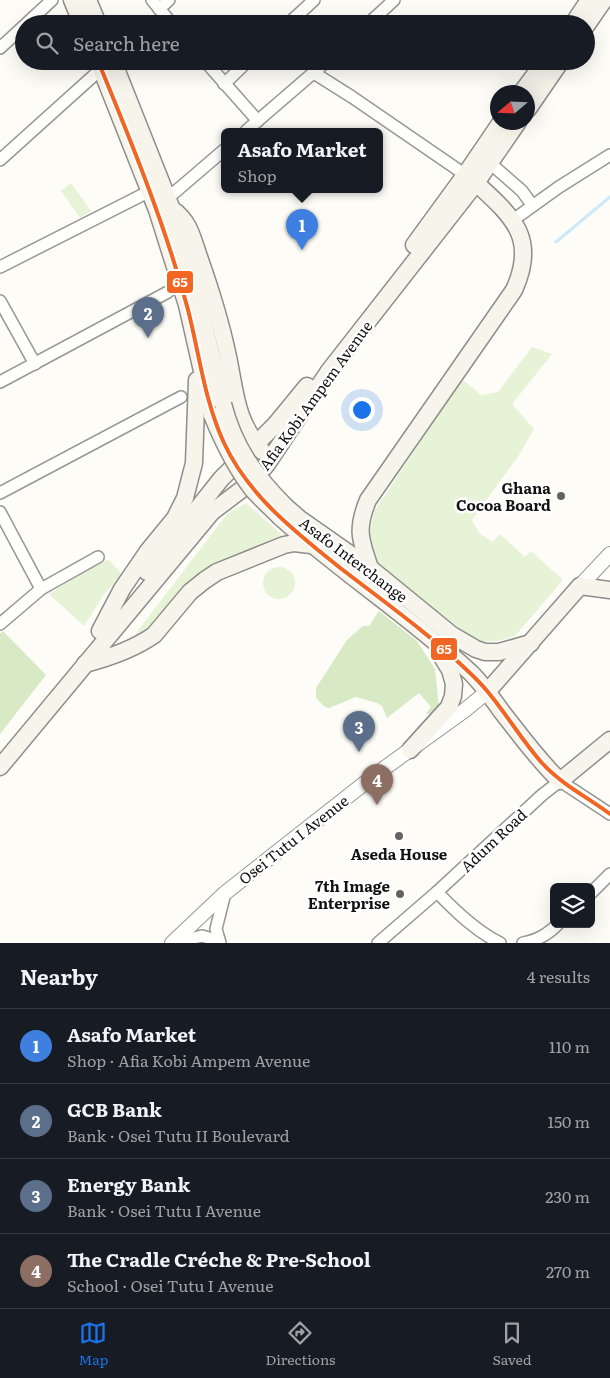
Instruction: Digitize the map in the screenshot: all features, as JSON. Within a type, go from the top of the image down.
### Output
[{"type":"main road","points":[[72,0],[78,15]]},
{"type":"main road","points":[[88,0],[94,15]]},
{"type":"main road","points":[[579,15],[588,0]]},
{"type":"main road","points":[[594,15],[604,0]]},
{"type":"main road","points":[[100,631],[122,589],[148,551],[180,510],[186,498],[194,463],[198,388],[193,304],[106,70]]},
{"type":"main road","points":[[107,70],[169,203],[218,410]]},
{"type":"main road","points":[[527,85],[538,70]]},
{"type":"main road","points":[[535,99],[555,70]]},
{"type":"main road","name":"Afia Kobi Ampem Avenue","points":[[0,767],[212,512],[254,480],[267,464],[330,371],[471,179],[497,130]]},
{"type":"main road","name":"Afia Kobi Ampem Avenue","points":[[0,752],[58,679],[100,631],[220,480],[275,425],[296,401],[471,179],[490,163],[513,130]]},
{"type":"main road","points":[[370,568],[360,542],[360,527],[368,500],[514,290],[520,276],[523,247],[520,233],[513,220],[501,206],[471,179]]},
{"type":"main road","points":[[169,203],[188,225],[211,292],[225,343],[240,416],[255,443],[264,452],[267,464]]},
{"type":"main road","points":[[197,350],[218,410]]},
{"type":"main road","name":"Asafo Interchange","points":[[218,410],[224,444],[236,467],[254,491],[311,545],[432,639],[472,674],[488,692],[542,764],[560,782]]},
{"type":"main road","name":"Asafo Interchange","points":[[218,410],[238,447],[258,477],[274,495],[300,519],[370,568],[452,635],[485,652],[499,652],[531,643]]},
{"type":"main road","points":[[85,664],[139,645],[147,640],[154,635],[190,592],[216,572],[284,545],[294,543],[311,545]]},
{"type":"main road","points":[[580,586],[610,590]]},
{"type":"main road","name":"Osei Tutu I Avenue","points":[[488,692],[580,586]]},
{"type":"main road","points":[[410,750],[449,707],[453,696],[454,684],[450,670],[432,639]]},
{"type":"main road","name":"Adum Road","points":[[560,782],[610,740]]},
{"type":"street","points":[[36,15],[52,0]]},
{"type":"street","points":[[165,15],[156,4],[169,0]]},
{"type":"street","points":[[298,15],[314,0]]},
{"type":"street","points":[[378,15],[394,0]]},
{"type":"street","points":[[0,48],[15,34]]},
{"type":"street","points":[[0,160],[98,70]]},
{"type":"street","points":[[212,70],[258,121]]},
{"type":"street","points":[[224,84],[239,70]]},
{"type":"street","points":[[250,128],[317,70]]},
{"type":"street","points":[[314,73],[471,179]]},
{"type":"street","points":[[169,203],[221,153]]},
{"type":"street","points":[[513,220],[532,205],[610,155]]},
{"type":"street","points":[[490,163],[522,191],[532,205]]},
{"type":"street","points":[[0,267],[150,191]]},
{"type":"street","points":[[0,382],[168,292]]},
{"type":"street","points":[[0,301],[35,364]]},
{"type":"street","points":[[0,493],[181,397]]},
{"type":"street","points":[[0,512],[41,589]]},
{"type":"street","name":"Osei Tutu I Avenue","points":[[580,586],[610,554]]},
{"type":"street","points":[[0,624],[41,589],[98,557]]},
{"type":"street","name":"Osei Tutu I Avenue","points":[[172,943],[225,892],[368,780],[488,692]]},
{"type":"street","points":[[560,782],[610,814]]},
{"type":"street","name":"Adum Road","points":[[378,943],[437,892],[542,795],[560,782]]},
{"type":"street","points":[[595,889],[610,874]]},
{"type":"street","points":[[220,942],[216,929],[216,920],[225,892]]},
{"type":"street","points":[[437,892],[458,913],[488,937],[500,943]]},
{"type":"street","points":[[523,943],[546,936],[554,928]]},
{"type":"street","points":[[172,943],[202,936],[220,942]]},
{"type":"green space","points":[[71,183],[91,211],[80,218],[61,191]]},
{"type":"green space","points":[[532,347],[552,354],[512,404],[534,429],[519,455],[472,520],[479,533],[493,542],[500,534],[525,557],[531,551],[563,580],[515,636],[502,640],[483,642],[471,637],[382,569],[371,547],[371,527],[375,510],[462,379],[481,395],[498,392]]},
{"type":"green space","points":[[246,503],[281,534],[281,539],[219,564],[157,625],[130,641],[227,514]]},
{"type":"green space","points":[[109,560],[121,573],[121,576],[104,594],[84,626],[49,594],[103,561]]},
{"type":"green space","points":[[279,567],[290,572],[295,583],[290,594],[279,599],[268,594],[263,583],[268,572]]},
{"type":"green space","points":[[379,611],[417,641],[435,669],[439,708],[432,716],[426,713],[431,707],[419,693],[387,718],[382,706],[356,697],[329,708],[325,707],[316,698],[316,688],[347,640],[363,626],[369,626]]},
{"type":"green space","points":[[3,631],[46,675],[0,734],[0,634]]},
{"type":"waterway","points":[[556,242],[610,197]]},
{"type":"transit line","name":"65","points":[[102,70],[135,152],[168,244],[187,306],[211,410],[234,462],[259,496],[290,526],[339,567],[423,632],[481,684],[549,771],[610,814]]},
{"type":"place","name":"Asafo Market","points":[[302,250]]},
{"type":"place","name":"GCB Bank","points":[[148,338]]},
{"type":"place","name":"Ghana Cocoa Board","points":[[561,496]]},
{"type":"place","name":"Energy Bank","points":[[359,752]]},
{"type":"place","name":"The Cradle Créche & Pre-School","points":[[377,805]]},
{"type":"place","name":"Aseda House","points":[[399,836]]},
{"type":"place","name":"7th Image Enterprise","points":[[400,894]]}]
